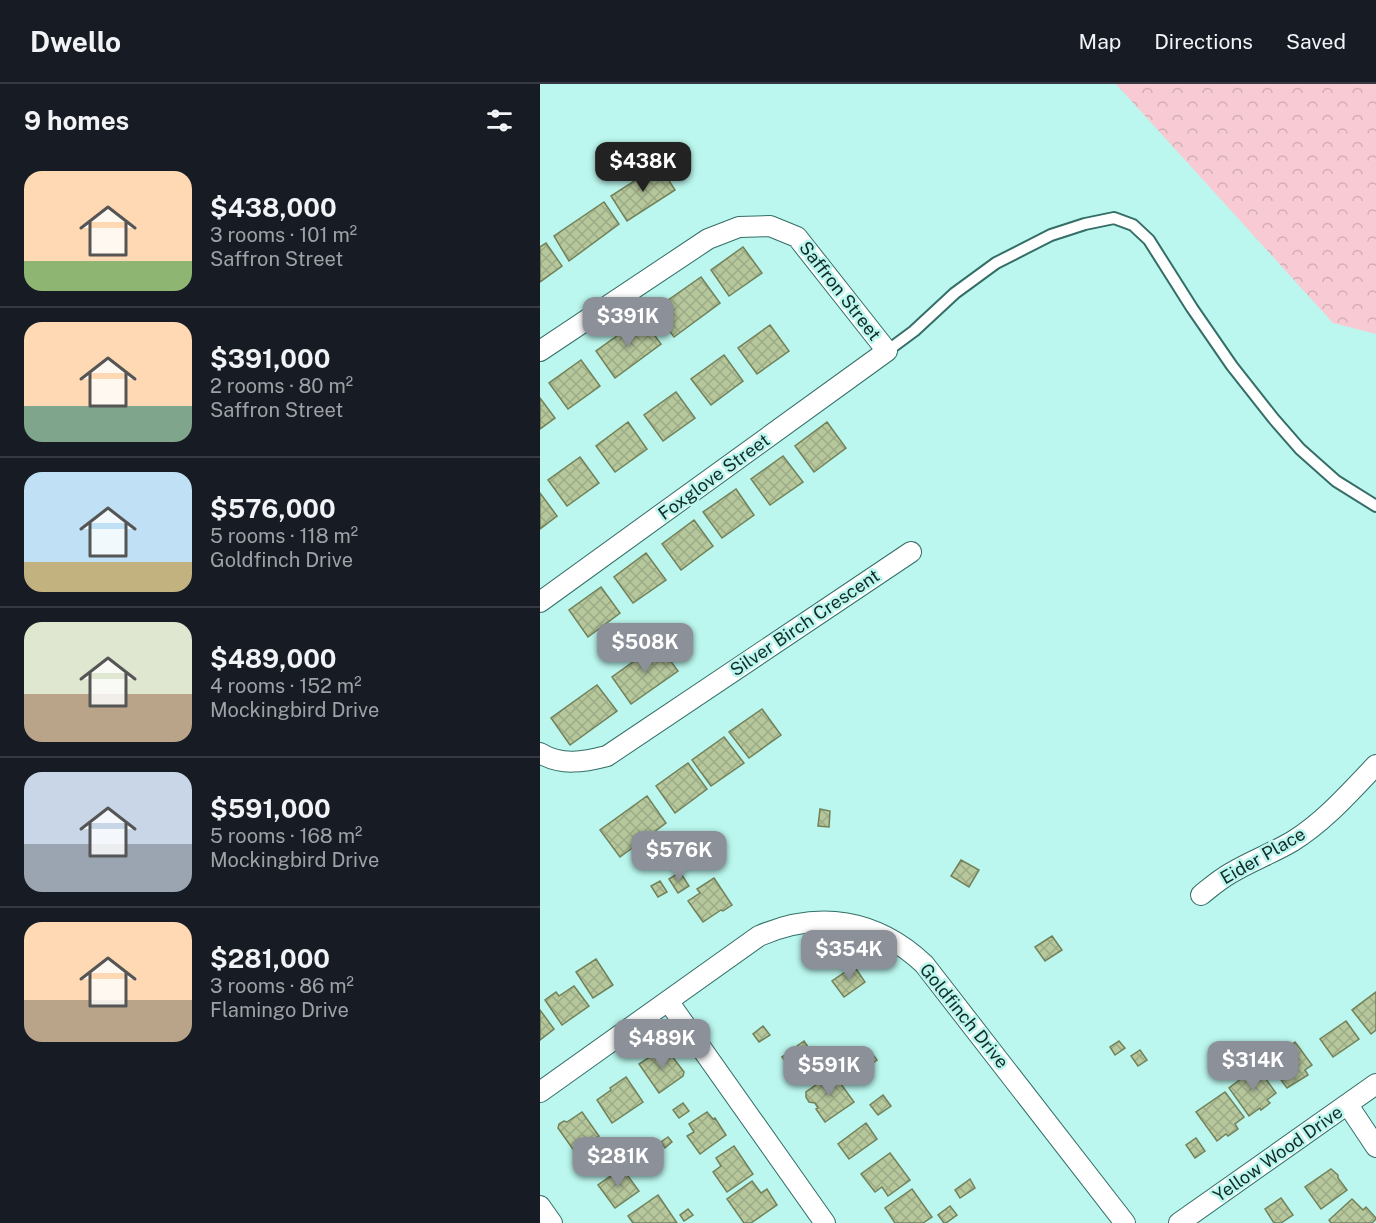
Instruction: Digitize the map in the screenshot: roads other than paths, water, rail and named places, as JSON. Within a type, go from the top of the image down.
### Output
[{"type":"street","name":"Saffron Street","points":[[540,351],[708,239],[740,227],[770,226],[797,237],[887,351]]},
{"type":"street","name":"Foxglove Street","points":[[540,602],[887,351]]},
{"type":"street","name":"Silver Birch Crescent","points":[[540,753],[564,762],[586,761],[607,756],[911,552]]},
{"type":"street","name":"Eider Place","points":[[1201,895],[1232,872],[1308,831],[1376,765]]},
{"type":"street","name":"Goldfinch Drive","points":[[540,1092],[759,936],[777,928],[812,921],[851,923],[901,944],[937,979],[1125,1223]]},
{"type":"street","points":[[668,1001],[825,1223]]},
{"type":"street","name":"Yellow Wood Drive","points":[[1179,1223],[1376,1084]]},
{"type":"street","points":[[1348,1105],[1376,1147]]},
{"type":"street","points":[[540,1206],[552,1223]]},
{"type":"lane","points":[[887,351],[914,332],[955,293],[996,263],[1052,236],[1085,224],[1114,218],[1133,225],[1149,240],[1232,366],[1300,449],[1336,482],[1376,506]]}]
